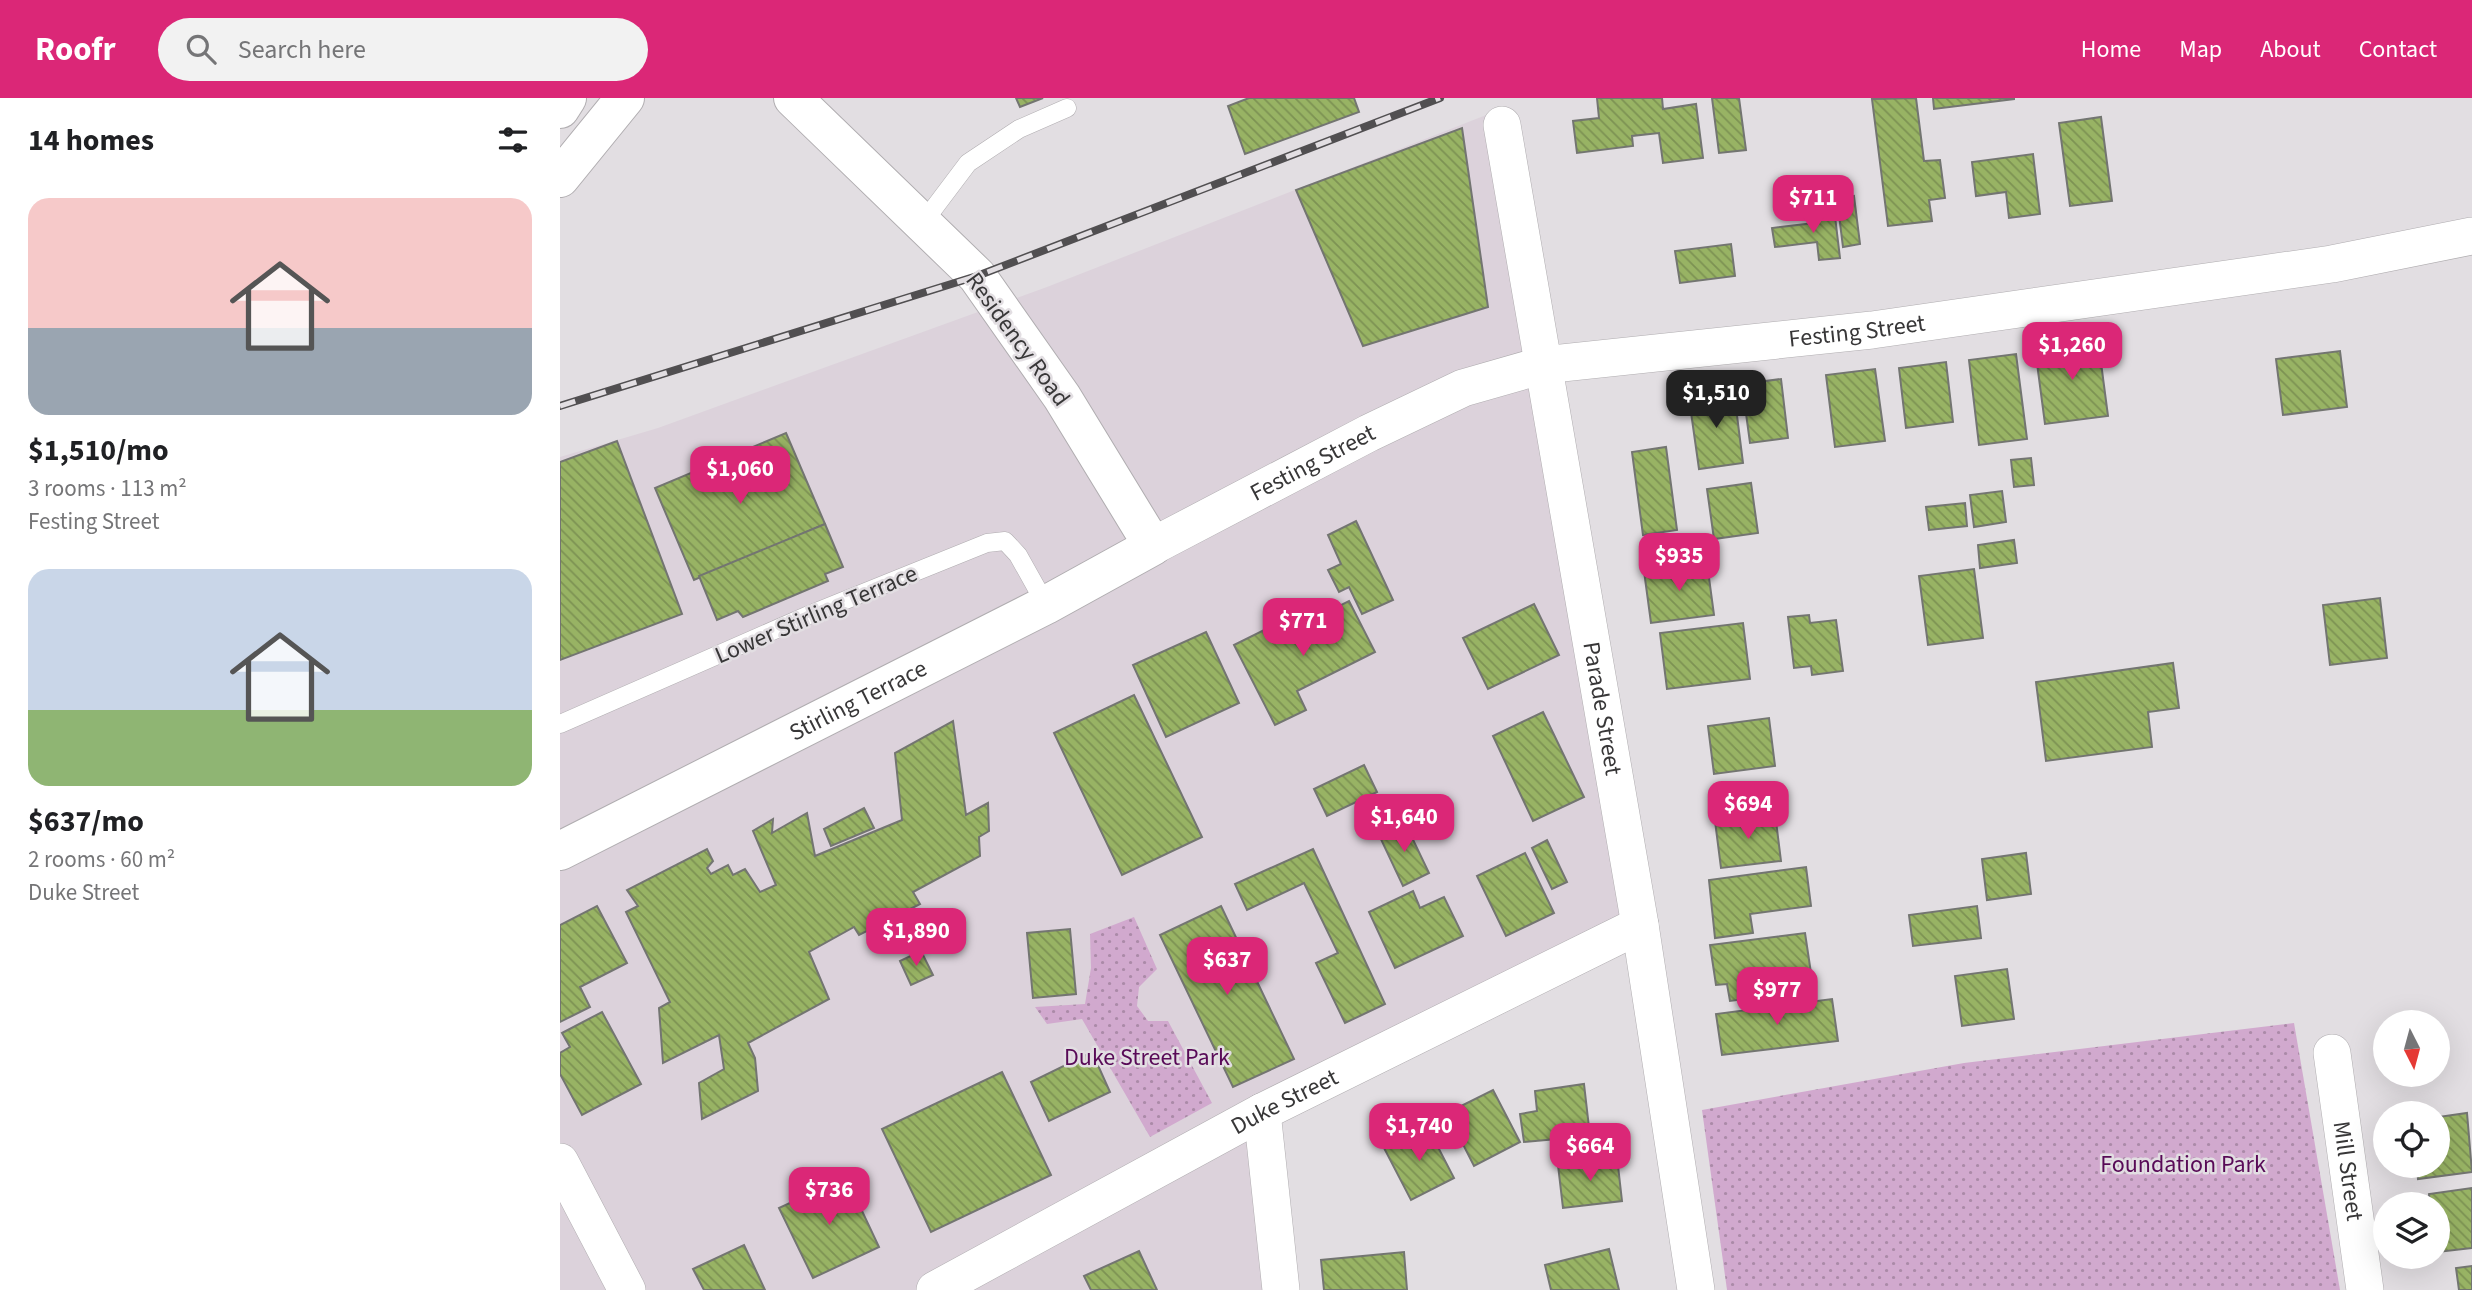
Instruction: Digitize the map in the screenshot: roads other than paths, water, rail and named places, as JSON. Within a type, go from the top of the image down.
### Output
[{"type":"main road","points":[[560,109],[567,98]]},
{"type":"main road","points":[[560,178],[625,98]]},
{"type":"main road","name":"Residency Road","points":[[793,98],[977,276],[1062,397],[1153,546]]},
{"type":"main road","name":"Stirling Terrace","points":[[560,851],[1046,605],[1153,546]]},
{"type":"street","name":"Parade Street","points":[[1502,125],[1640,925],[1696,1290]]},
{"type":"street","name":"Festing Street","points":[[1153,546],[1369,433],[1463,388],[1543,365],[1872,330],[2332,264],[2472,236]]},
{"type":"street","name":"Duke Street","points":[[935,1290],[1262,1112],[1640,925]]},
{"type":"street","name":"Mill Street","points":[[2332,1053],[2365,1290]]},
{"type":"street","points":[[1262,1112],[1281,1290]]},
{"type":"street","points":[[560,1162],[627,1290]]},
{"type":"lane","points":[[922,224],[968,163],[1019,129],[1067,108]]},
{"type":"lane","name":"Lower Stirling Terrace","points":[[560,724],[811,614],[986,543],[1005,541],[1018,555],[1046,605]]},
{"type":"railway","points":[[560,406],[977,276],[1440,98]]},
{"type":"park label","name":"Duke Street Park","points":[[1147,1057]]},
{"type":"park label","name":"Foundation Park","points":[[2183,1164]]}]
